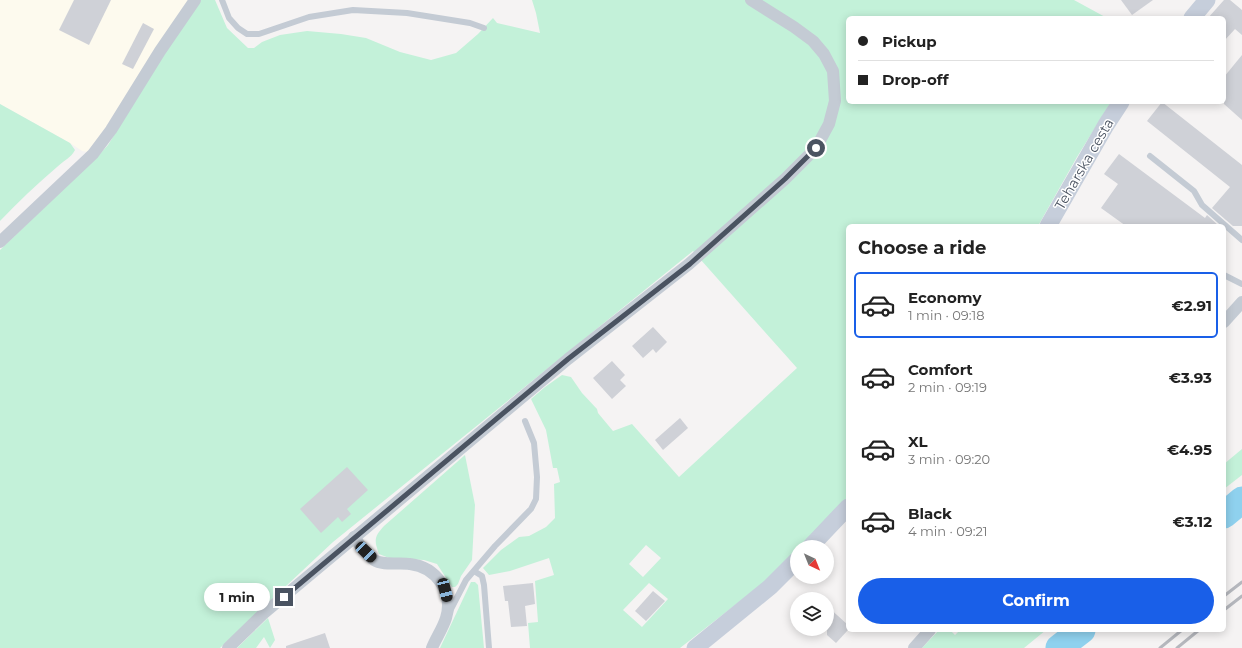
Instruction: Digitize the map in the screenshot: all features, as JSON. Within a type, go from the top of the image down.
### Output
[{"type":"street","points":[[0,242],[93,154],[111,130],[160,51],[195,0]]},
{"type":"street","points":[[228,648],[263,614],[568,359],[690,264],[785,179],[816,148],[829,124],[835,101],[833,71],[824,54],[813,41],[751,0]]},
{"type":"street","points":[[1194,16],[1207,0]]},
{"type":"street","name":"Teharska cesta","points":[[1049,224],[1106,125],[1121,104]]},
{"type":"street","points":[[1226,320],[1242,302]]},
{"type":"street","points":[[817,540],[846,509]]},
{"type":"street","points":[[354,537],[375,561],[411,564],[425,568],[439,579],[445,590],[448,602],[446,617],[432,648]]},
{"type":"street","points":[[695,648],[770,587],[790,567]]},
{"type":"street","points":[[914,648],[928,632]]},
{"type":"lane","points":[[222,0],[229,18],[238,28],[247,34],[259,34],[309,17],[353,10],[407,14],[470,23],[484,28]]},
{"type":"lane","points":[[1150,156],[1194,191],[1202,205],[1224,224]]},
{"type":"lane","points":[[1226,226],[1242,240]]},
{"type":"lane","points":[[1226,276],[1242,284]]},
{"type":"lane","points":[[446,617],[466,580],[495,546],[531,509],[536,499],[537,477],[534,443],[526,422]]},
{"type":"lane","points":[[474,571],[482,576],[483,581],[488,648]]},
{"type":"shaded area","points":[[0,0],[188,0],[106,127],[87,152],[82,151],[0,104]]},
{"type":"green space","points":[[201,0],[215,0],[227,28],[248,48],[254,48],[262,42],[280,35],[307,31],[366,38],[400,52],[431,60],[456,53],[478,34],[493,18],[497,23],[540,33],[532,0],[1074,0],[1103,16],[846,16],[846,104],[1110,104],[1077,157],[1039,224],[846,224],[846,499],[807,540],[790,540],[790,557],[766,581],[680,648],[530,648],[528,623],[538,622],[535,581],[554,575],[549,558],[510,571],[489,575],[483,568],[501,550],[519,537],[529,536],[546,527],[555,518],[554,484],[560,482],[557,468],[553,468],[546,430],[531,399],[562,375],[571,377],[613,431],[632,424],[679,477],[797,368],[693,251],[333,542],[220,648],[0,648],[0,250],[108,145],[165,53]],"holes":[[[646,545],[661,558],[643,577],[629,564]],[[649,583],[668,599],[642,627],[623,610]]]},
{"type":"green space","points":[[0,104],[70,143],[75,150],[0,221]]},
{"type":"green space","points":[[1242,449],[1242,475],[1226,487],[1226,462]]},
{"type":"green space","points":[[465,455],[475,505],[472,560],[461,576],[458,584],[455,587],[452,587],[437,564],[424,560],[389,558],[379,554],[376,539],[378,533],[384,526]]},
{"type":"green space","points":[[471,582],[475,582],[478,585],[484,648],[440,648]]},
{"type":"green space","points":[[268,618],[275,640],[270,648],[264,637],[256,648],[237,648]]},
{"type":"green space","points":[[937,632],[952,632],[955,635],[958,632],[1044,632],[1024,648],[922,648]]},
{"type":"building","points":[[74,0],[111,0],[89,45],[59,30]]},
{"type":"building","points":[[1121,0],[1153,0],[1132,15]]},
{"type":"building","points":[[1224,0],[1230,0],[1242,10],[1242,35],[1235,29],[1226,39],[1226,16],[1210,16]]},
{"type":"building","points":[[143,23],[154,29],[133,69],[122,64]]},
{"type":"building","points":[[1242,55],[1242,120],[1224,104],[1226,104],[1226,75]]},
{"type":"building","points":[[1160,104],[1165,104],[1242,165],[1242,226],[1233,226],[1212,208],[1230,187],[1147,121]]},
{"type":"building","points":[[1119,154],[1205,218],[1207,215],[1217,224],[1123,224],[1101,208],[1118,184],[1104,174]]},
{"type":"building","points":[[653,327],[667,342],[656,353],[653,349],[643,358],[632,346]]},
{"type":"building","points":[[612,361],[625,375],[620,380],[626,386],[612,399],[593,378]]},
{"type":"building","points":[[680,418],[688,428],[663,450],[655,440]]},
{"type":"building","points":[[347,467],[368,490],[347,509],[351,514],[342,522],[338,517],[321,533],[300,509]]},
{"type":"building","points":[[533,583],[535,604],[525,606],[527,626],[511,627],[508,601],[505,601],[503,586]]},
{"type":"building","points":[[653,591],[665,601],[646,621],[635,611]]},
{"type":"building","points":[[834,612],[846,623],[846,632],[836,643],[828,636],[834,636]]},
{"type":"building","points":[[325,633],[330,648],[286,648],[286,646]]},
{"type":"waterway","points":[[1226,513],[1242,500]]},
{"type":"waterway","points":[[1059,648],[1079,632]]},
{"type":"railway","points":[[1226,594],[1242,582]]},
{"type":"railway","points":[[1226,608],[1242,596]]},
{"type":"railway","points":[[1160,648],[1180,632]]},
{"type":"railway","points":[[1177,648],[1197,632]]},
{"type":"route","points":[[284,597],[568,359],[690,264],[785,179],[816,148]]}]
